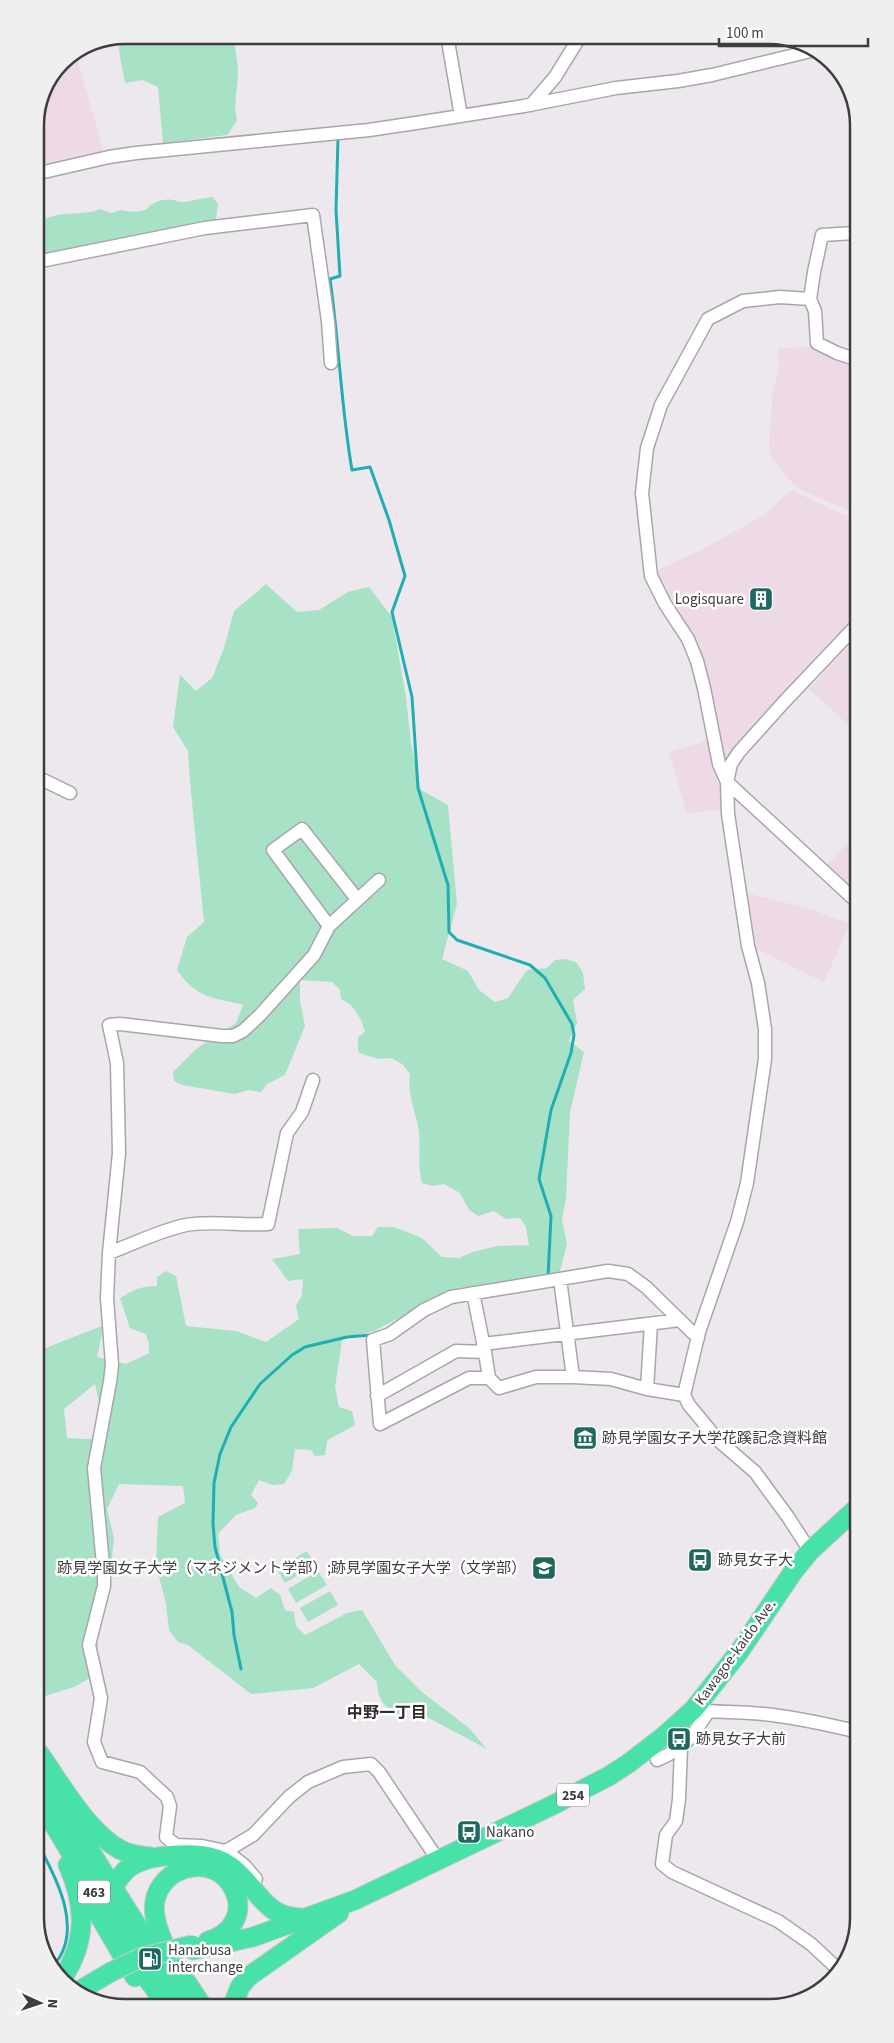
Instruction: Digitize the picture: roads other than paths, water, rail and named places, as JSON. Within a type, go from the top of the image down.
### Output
[{"type":"highway","name":"Kawagoe-kaido Ave.","points":[[193,1950],[277,1935],[351,1904],[585,1789],[629,1763],[701,1711],[776,1595],[810,1551],[850,1514]]},
{"type":"highway","points":[[44,1760],[82,1814],[110,1843],[132,1854],[155,1857],[206,1856],[221,1861],[231,1867],[274,1912],[294,1919],[308,1918]]},
{"type":"highway","name":"463","points":[[44,1778],[144,1937]]},
{"type":"highway","name":"463","points":[[44,1807],[150,1983]]},
{"type":"highway","points":[[44,1820],[65,1860],[78,1893],[82,1916],[81,1934],[76,1954],[65,1974]]},
{"type":"highway","points":[[155,1857],[135,1864],[120,1876],[113,1888],[111,1902],[113,1912],[160,1999]]},
{"type":"highway","name":"463","points":[[65,1860],[149,1999]]},
{"type":"highway","points":[[193,1950],[221,1936],[234,1922],[238,1909],[238,1899],[232,1884],[222,1874],[209,1867],[192,1867],[180,1870],[168,1877],[160,1888],[155,1907],[158,1929],[167,1948],[198,1999]]},
{"type":"highway","name":"Kawagoe-kaido Ave.","points":[[88,1990],[113,1976],[146,1968],[193,1950],[253,1937],[351,1904]]},
{"type":"highway","points":[[235,1999],[240,1987],[248,1977],[351,1904]]},
{"type":"highway","points":[[144,1937],[184,1999]]},
{"type":"highway","points":[[144,1937],[158,1967],[179,1999]]},
{"type":"highway","name":"Kawagoe-kaido Ave.","points":[[92,1992],[113,1976]]},
{"type":"highway","points":[[85,1989],[113,1976]]},
{"type":"street","points":[[449,44],[461,116]]},
{"type":"street","points":[[531,105],[555,77],[575,44]]},
{"type":"street","points":[[44,172],[109,157],[136,153],[368,130],[531,105],[616,88],[712,75],[762,61],[804,52]]},
{"type":"street","points":[[44,260],[206,228],[313,215],[328,321],[331,362]]},
{"type":"street","points":[[850,233],[822,235],[810,299],[815,311],[817,343],[850,357]]},
{"type":"street","points":[[810,299],[780,297],[743,301],[708,319],[661,405],[647,448],[642,493],[651,576],[665,604],[688,639],[697,661],[719,764],[728,782],[850,896]]},
{"type":"street","points":[[810,1551],[788,1517],[754,1472],[718,1440],[689,1405],[684,1395],[698,1338],[737,1222],[747,1183],[765,1058],[765,1030],[758,983],[748,946],[728,814],[728,782],[731,764],[739,752],[850,632]]},
{"type":"street","points":[[44,780],[70,793]]},
{"type":"street","points":[[330,926],[273,850],[302,829],[357,899]]},
{"type":"street","points":[[271,1896],[245,1866],[226,1851],[209,1847],[176,1845],[166,1837],[170,1806],[167,1797],[140,1772],[102,1762],[94,1742],[101,1698],[89,1645],[104,1586],[104,1575],[94,1468],[112,1365],[108,1322],[109,1253],[118,1153],[117,1063],[109,1025],[120,1024],[222,1036],[238,1033],[260,1015],[301,971],[314,955],[330,926],[379,880]]},
{"type":"street","points":[[109,1253],[186,1224],[250,1226],[268,1224],[287,1133],[302,1112],[313,1080]]},
{"type":"street","points":[[489,1378],[469,1378],[380,1424],[373,1340],[390,1334],[424,1310],[452,1297],[608,1271],[628,1274],[646,1287],[698,1338]]},
{"type":"street","points":[[560,1279],[573,1377]]},
{"type":"street","points":[[473,1293],[489,1378],[499,1388],[536,1377],[573,1377],[611,1379],[647,1389],[684,1395]]},
{"type":"street","points":[[377,1396],[456,1351],[568,1333],[680,1320]]},
{"type":"street","points":[[647,1389],[651,1324]]},
{"type":"street","points":[[657,1760],[679,1749],[690,1740],[701,1711],[750,1712],[850,1730]]},
{"type":"street","points":[[664,1736],[679,1749],[679,1799],[676,1821],[666,1836],[662,1864],[672,1872],[778,1922],[811,1944],[835,1966]]},
{"type":"street","points":[[226,1851],[253,1835],[289,1797],[308,1782],[343,1767],[371,1764],[379,1772],[438,1860]]},
{"type":"waterway","points":[[338,138],[336,210],[340,276],[330,279],[348,446],[352,470],[370,467],[389,520],[405,576],[392,612],[412,697],[418,788],[448,885],[449,932],[457,940],[530,965],[545,978],[572,1024],[574,1035],[571,1053],[551,1110],[539,1179],[551,1216],[548,1278]]},
{"type":"waterway","points":[[241,1669],[234,1635],[232,1612],[215,1547],[213,1524],[214,1483],[220,1454],[231,1427],[260,1384],[292,1355],[305,1347],[347,1337],[371,1335]]},
{"type":"waterway","points":[[44,1856],[60,1891],[67,1922],[67,1938],[62,1953],[56,1961]]},
{"type":"place","name":"Logisquare","points":[[761,599]]},
{"type":"place","name":"跡見学園女子大学花蹊記念資料館","points":[[585,1438]]},
{"type":"place","name":"跡見女子大","points":[[700,1560]]},
{"type":"place","name":"跡見学園女子大学（マネジメント学部）;跡見学園女子大学（文学部）","points":[[544,1568]]},
{"type":"place","name":"跡見女子大前","points":[[679,1739]]},
{"type":"place","name":"Nakano","points":[[469,1832]]},
{"type":"place","name":"Hanabusa interchange","points":[[150,1959]]},
{"type":"district","name":"中野一丁目","points":[[387,1712]]}]
